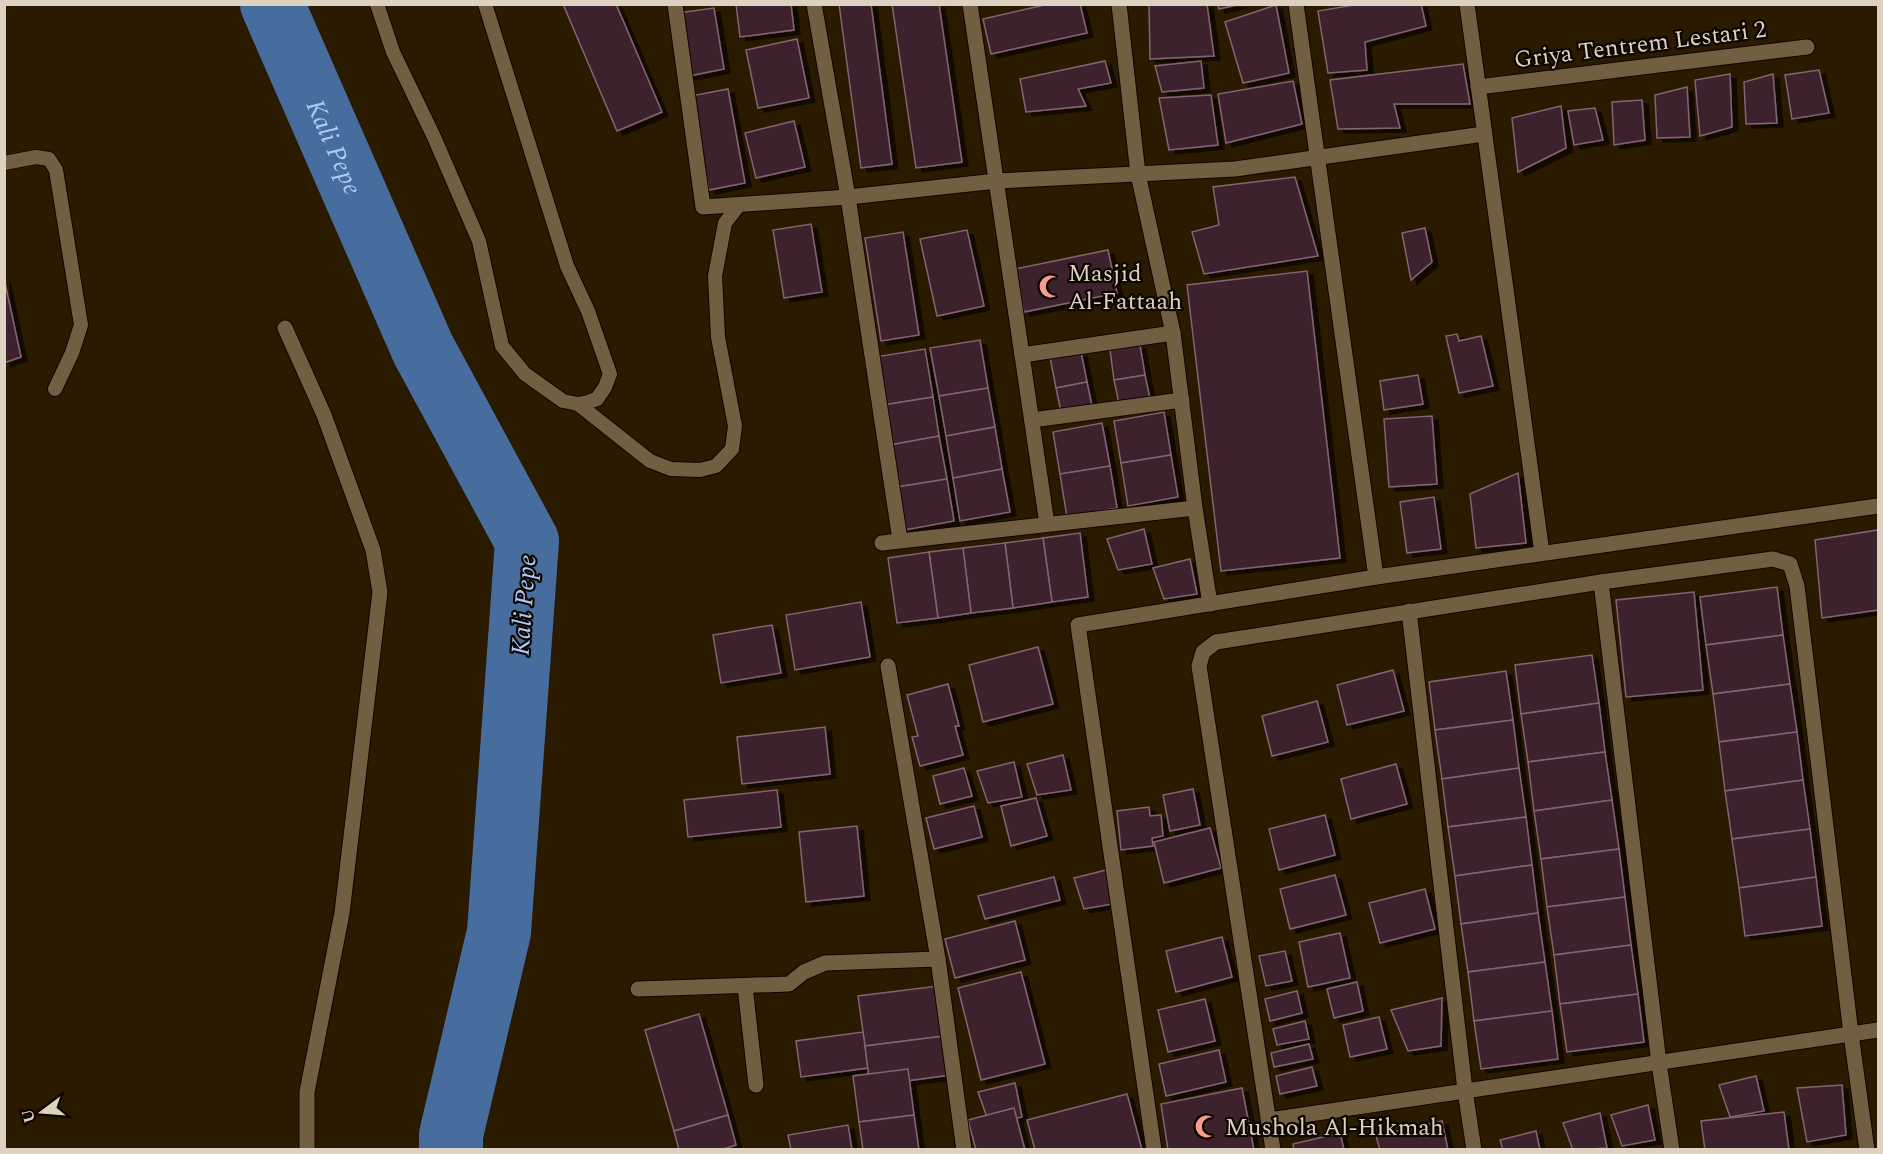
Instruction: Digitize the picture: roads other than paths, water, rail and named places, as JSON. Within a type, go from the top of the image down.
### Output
[{"type":"street","points":[[675,4],[703,207],[848,197],[998,180],[1235,169],[1484,134]]},
{"type":"street","points":[[814,4],[848,197],[900,540]]},
{"type":"street","points":[[970,4],[998,180],[1047,524]]},
{"type":"street","points":[[1119,4],[1138,174],[1173,333],[1195,508],[1210,603]]},
{"type":"street","points":[[1296,4],[1376,577]]},
{"type":"street","points":[[1467,4],[1542,553]]},
{"type":"street","name":"Griya Tentrem Lestari 2","points":[[1478,87],[1807,46]]},
{"type":"street","points":[[285,328],[324,415],[373,550],[380,592],[342,913],[307,1092],[307,1149]]},
{"type":"street","points":[[1022,356],[1173,333]]},
{"type":"street","points":[[1032,420],[1182,400]]},
{"type":"street","points":[[1154,1149],[1078,625],[1376,577],[1878,506]]},
{"type":"street","points":[[882,543],[1195,508]]},
{"type":"street","points":[[1273,1149],[1199,666],[1203,652],[1216,642],[1600,582],[1773,559],[1790,564],[1797,586],[1867,1149]]},
{"type":"street","points":[[1600,582],[1671,1149]]},
{"type":"street","points":[[1409,611],[1465,1090],[1474,1149]]},
{"type":"street","points":[[888,666],[938,959],[964,1149]]},
{"type":"street","points":[[638,989],[789,984],[804,972],[825,963],[938,959]]},
{"type":"street","points":[[745,986],[756,1085]]},
{"type":"street","points":[[1269,1120],[1878,1030]]},
{"type":"lane","points":[[377,4],[393,52],[434,137],[479,241],[502,346],[525,374],[563,401],[578,404],[597,399],[610,374],[588,311],[567,266],[485,4]]},
{"type":"lane","points":[[4,164],[36,157],[49,159],[56,170],[81,325],[72,353],[55,389]]},
{"type":"lane","points":[[578,404],[650,461],[671,469],[700,470],[716,466],[732,449],[735,426],[718,337],[716,276],[725,223],[739,205]]},
{"type":"waterway","name":"Kali Pepe","points":[[272,4],[423,349],[527,541],[499,932],[451,1135],[451,1150]]},
{"type":"place","name":"Masjid Al-Fattaah","points":[[1050,287]]},
{"type":"place","name":"Mushola Al-Hikmah","points":[[1207,1127]]}]
